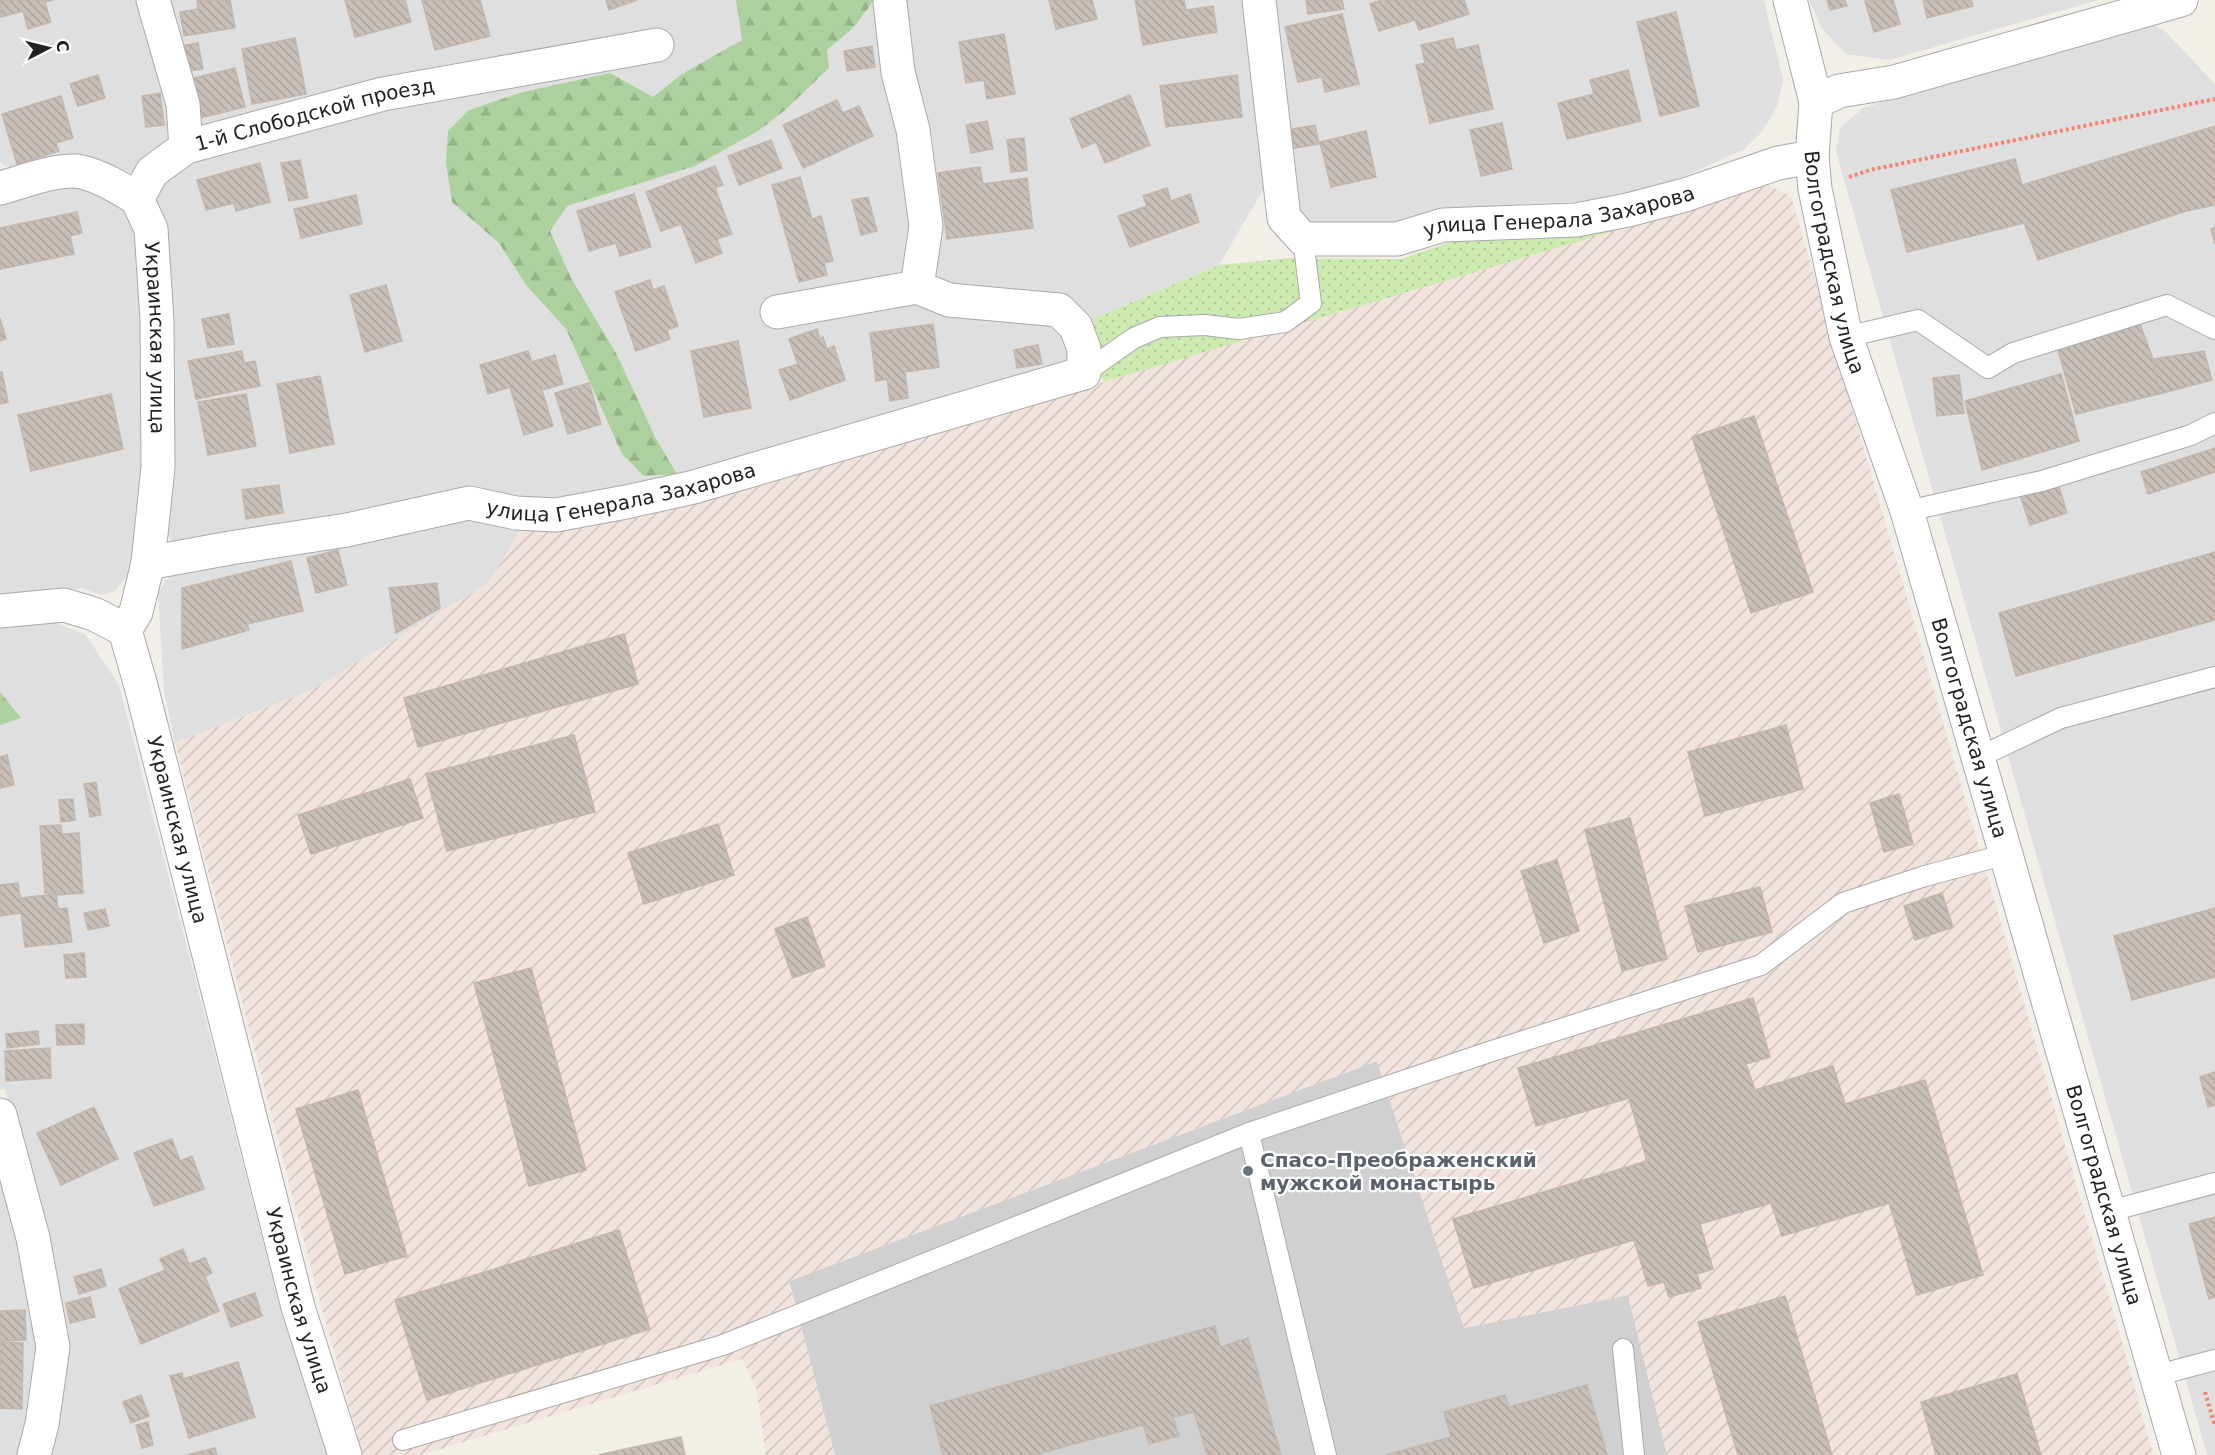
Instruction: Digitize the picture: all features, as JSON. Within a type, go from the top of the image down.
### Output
[{"type":"street","points":[[153,0],[183,104],[186,147]]},
{"type":"street","points":[[1259,0],[1284,218],[1303,239]]},
{"type":"street","name":"Волгоградская улица","points":[[1790,0],[1816,102],[1814,173],[1846,337],[1906,511],[2158,1375],[2179,1455]]},
{"type":"street","points":[[1816,102],[1839,91],[1894,82],[2181,0]]},
{"type":"street","points":[[890,3],[898,72],[914,130],[926,226],[917,287]]},
{"type":"street","name":"1-й Слободской проезд","points":[[137,199],[152,172],[186,147],[383,94],[657,45]]},
{"type":"street","name":"улица Генерала Захарова","points":[[1303,239],[1335,241],[1397,239],[1443,225],[1576,220],[1628,210],[1685,195],[1778,163],[1814,173]]},
{"type":"street","points":[[0,188],[61,172],[81,171],[114,184],[137,199]]},
{"type":"street","name":"Украинская улица","points":[[137,199],[151,229],[157,320],[158,468],[147,563],[136,612],[125,630],[298,1307],[345,1455]]},
{"type":"street","points":[[777,312],[917,287],[950,300],[1059,310],[1076,327],[1084,349],[1084,373]]},
{"type":"street","name":"улица Генерала Захарова","points":[[147,563],[220,549],[347,530],[469,503],[516,513],[556,515],[626,502],[705,483],[1084,373]]},
{"type":"street","points":[[0,611],[64,605],[94,614],[125,630]]},
{"type":"street","points":[[0,1115],[33,1238],[53,1347],[42,1424],[34,1455]]},
{"type":"lane","points":[[1084,373],[1134,338],[1160,327],[1205,325],[1239,329],[1285,322],[1311,303],[1303,239]]},
{"type":"lane","points":[[1846,337],[1918,320],[1988,368],[2013,353],[2167,305],[2215,329]]},
{"type":"lane","points":[[1906,511],[2042,481],[2191,435],[2215,423]]},
{"type":"lane","points":[[1979,757],[2061,717],[2215,677]]},
{"type":"lane","points":[[403,1440],[723,1345],[1249,1133],[1489,1052],[1761,965],[1843,903],[1925,876],[2007,854]]},
{"type":"lane","points":[[1249,1133],[1326,1455]]},
{"type":"lane","points":[[2110,1211],[2215,1183]]},
{"type":"lane","points":[[1623,1349],[1634,1455]]},
{"type":"lane","points":[[2158,1375],[2206,1362]]},
{"type":"path","points":[[1814,173],[1870,170],[2215,99]]},
{"type":"path","points":[[2206,1362],[2215,1426]]},
{"type":"shaded area","points":[[0,0],[1249,0],[1266,185],[1219,265],[1095,318],[1092,360],[620,496],[174,543],[165,531],[143,185],[9,168],[0,162]]},
{"type":"shaded area","points":[[1270,0],[1764,0],[1783,80],[1777,107],[1761,133],[1743,150],[1680,178],[1626,196],[1574,202],[1443,208],[1394,224],[1308,222],[1300,213],[1293,197]]},
{"type":"shaded area","points":[[1809,0],[2099,0],[1889,60],[1846,54],[1822,29]]},
{"type":"shaded area","points":[[2152,24],[2165,31],[2215,84],[2215,1455],[2207,1455],[1836,151],[1840,128],[1863,108],[2132,26]]},
{"type":"shaded area","points":[[79,182],[122,208],[135,234],[146,322],[148,466],[130,572],[115,591],[102,595],[81,588],[0,602],[0,198]]},
{"type":"shaded area","points":[[1769,185],[1791,196],[2153,1455],[1667,1455],[1628,1295],[1464,1328],[1377,1061],[789,1281],[835,1455],[766,1455],[756,1388],[742,1359],[420,1455],[363,1455],[320,1302],[175,743],[312,690],[487,584],[524,526],[696,498],[1104,382]]},
{"type":"shaded area","points":[[474,520],[524,526],[487,584],[312,690],[175,743],[164,690],[158,593],[165,581],[182,567],[424,522]]},
{"type":"shaded area","points":[[45,619],[85,634],[119,685],[282,1314],[328,1455],[46,1455],[45,1237],[5,1089],[0,1089],[0,625]]},
{"type":"shaded area","name":"Спасо-Преображенский мужской монастырь","points":[[1377,1061],[1464,1328],[1628,1295],[1667,1455],[835,1455],[789,1281]]},
{"type":"shaded area","points":[[0,1169],[19,1236],[40,1343],[23,1455],[0,1455]]},
{"type":"green space","points":[[736,0],[874,0],[854,27],[827,50],[829,68],[785,110],[758,131],[695,166],[567,206],[550,231],[571,278],[616,353],[656,439],[677,474],[644,476],[622,454],[566,329],[526,285],[499,243],[452,202],[446,163],[448,131],[469,110],[523,92],[610,73],[653,97],[682,74],[742,40]]},
{"type":"green space","points":[[1740,184],[1769,185],[1104,382],[1092,360],[1095,318],[1219,265],[1291,258],[1401,259],[1447,243]]},
{"type":"green space","points":[[0,692],[21,718],[0,725]]},
{"type":"building","points":[[0,0],[53,0],[45,2],[51,22],[28,29],[23,11],[1,17]]},
{"type":"building","points":[[197,0],[230,0],[235,28],[184,36],[180,12],[198,9]]},
{"type":"building","points":[[345,0],[405,0],[411,22],[355,37]]},
{"type":"building","points":[[422,0],[480,0],[490,36],[435,50]]},
{"type":"building","points":[[606,0],[637,0],[609,10]]},
{"type":"building","points":[[1049,0],[1092,0],[1097,19],[1056,29]]},
{"type":"building","points":[[1135,0],[1184,0],[1186,10],[1213,6],[1217,32],[1143,45]]},
{"type":"building","points":[[1306,0],[1342,0],[1344,9],[1308,14]]},
{"type":"building","points":[[1382,0],[1464,0],[1469,14],[1419,30],[1415,20],[1379,31],[1370,4]]},
{"type":"building","points":[[1827,0],[1845,0],[1847,6],[1830,10]]},
{"type":"building","points":[[1893,0],[1900,24],[1874,32],[1865,1]]},
{"type":"building","points":[[1923,0],[1971,0],[1973,6],[1927,18]]},
{"type":"building","points":[[1676,12],[1699,106],[1660,116],[1637,22]]},
{"type":"building","points":[[1342,14],[1359,84],[1325,92],[1322,77],[1298,82],[1285,27]]},
{"type":"building","points":[[1004,34],[1015,94],[987,99],[984,80],[966,83],[959,42]]},
{"type":"building","points":[[295,38],[306,94],[252,104],[242,49]]},
{"type":"building","points":[[1453,38],[1456,50],[1478,45],[1493,109],[1430,123],[1416,65],[1425,63],[1421,45]]},
{"type":"building","points":[[198,43],[203,69],[184,72],[179,46]]},
{"type":"building","points":[[872,46],[875,67],[847,71],[844,51]]},
{"type":"building","points":[[235,68],[245,107],[191,120],[182,81]]},
{"type":"building","points":[[1628,70],[1641,121],[1567,139],[1558,103],[1594,94],[1590,80]]},
{"type":"building","points":[[98,75],[105,98],[78,106],[70,84]]},
{"type":"building","points":[[1237,75],[1242,117],[1166,127],[1160,86]]},
{"type":"building","points":[[160,93],[164,125],[146,127],[142,96]]},
{"type":"building","points":[[1130,95],[1150,145],[1105,163],[1096,142],[1082,148],[1070,119]]},
{"type":"building","points":[[61,96],[73,138],[56,143],[59,151],[17,164],[2,114]]},
{"type":"building","points":[[837,100],[843,113],[859,106],[873,136],[803,168],[783,125]]},
{"type":"building","points":[[987,121],[993,149],[971,153],[966,125]]},
{"type":"building","points":[[1502,123],[1512,169],[1481,176],[1470,130]]},
{"type":"building","points":[[1315,125],[1319,144],[1290,149],[1286,130]]},
{"type":"building","points":[[2215,126],[2215,205],[2186,211],[2038,260],[2024,223],[1907,252],[1891,190],[2015,159],[2022,185]]},
{"type":"building","points":[[1366,131],[1376,177],[1331,187],[1320,142]]},
{"type":"building","points":[[1024,138],[1027,170],[1011,172],[1007,140]]},
{"type":"building","points":[[771,140],[782,168],[739,185],[728,156]]},
{"type":"building","points":[[300,160],[308,198],[289,201],[281,163]]},
{"type":"building","points":[[260,163],[270,202],[236,211],[234,203],[206,210],[197,180]]},
{"type":"building","points":[[715,166],[723,185],[715,188],[732,234],[717,239],[722,253],[696,263],[681,224],[661,231],[646,192]]},
{"type":"building","points":[[980,167],[983,184],[1027,178],[1033,228],[947,239],[938,173]]},
{"type":"building","points":[[800,177],[812,219],[821,216],[833,261],[824,263],[827,275],[799,282],[772,185]]},
{"type":"building","points":[[1167,188],[1171,201],[1190,194],[1199,222],[1130,247],[1118,216],[1147,206],[1143,196]]},
{"type":"building","points":[[634,194],[651,247],[620,256],[616,243],[589,251],[577,211]]},
{"type":"building","points":[[356,195],[362,224],[301,238],[294,209]]},
{"type":"building","points":[[868,197],[877,231],[861,235],[852,200]]},
{"type":"building","points":[[77,212],[82,233],[70,236],[74,254],[0,269],[0,228]]},
{"type":"building","points":[[2215,227],[2215,244],[2211,229]]},
{"type":"building","points":[[650,280],[653,290],[664,286],[678,326],[667,330],[670,339],[636,351],[615,292]]},
{"type":"building","points":[[386,285],[402,341],[365,352],[350,295]]},
{"type":"building","points":[[229,314],[234,344],[208,348],[202,319]]},
{"type":"building","points":[[0,318],[6,339],[0,341]]},
{"type":"building","points":[[933,324],[939,367],[905,372],[908,398],[890,401],[887,379],[876,381],[870,333]]},
{"type":"building","points":[[2140,324],[2153,359],[2159,394],[2076,414],[2057,346]]},
{"type":"building","points":[[817,329],[827,349],[834,346],[845,380],[790,400],[779,370],[798,364],[789,339]]},
{"type":"building","points":[[738,341],[751,408],[704,417],[691,351]]},
{"type":"building","points":[[1038,345],[1042,364],[1017,368],[1014,350]]},
{"type":"building","points":[[242,351],[244,363],[255,361],[260,386],[196,399],[188,361]]},
{"type":"building","points":[[528,351],[532,362],[555,355],[563,384],[542,390],[553,426],[524,435],[510,387],[488,394],[480,365]]},
{"type":"building","points":[[2204,351],[2212,380],[2159,394],[2153,359]]},
{"type":"building","points":[[0,372],[2,372],[8,402],[0,404]]},
{"type":"building","points":[[2061,374],[2079,441],[1982,470],[1965,401]]},
{"type":"building","points":[[1959,375],[1964,413],[1937,416],[1933,378]]},
{"type":"building","points":[[320,376],[334,444],[290,453],[277,384]]},
{"type":"building","points":[[589,383],[601,424],[568,434],[555,393]]},
{"type":"building","points":[[111,394],[123,449],[31,471],[18,415]]},
{"type":"building","points":[[246,394],[256,446],[208,455],[198,402]]},
{"type":"building","points":[[1754,416],[1813,592],[1751,613],[1692,437]]},
{"type":"building","points":[[2215,448],[2215,472],[2148,494],[2141,472]]},
{"type":"building","points":[[2058,483],[2067,513],[2030,525],[2020,495]]},
{"type":"building","points":[[279,485],[283,513],[246,519],[242,490]]},
{"type":"building","points":[[338,550],[347,585],[316,593],[307,558]]},
{"type":"building","points":[[2215,552],[2215,620],[2016,676],[1999,613]]},
{"type":"building","points":[[291,561],[303,611],[247,624],[249,630],[182,649],[182,588]]},
{"type":"building","points":[[437,583],[440,608],[396,633],[389,588]]},
{"type":"building","points":[[624,634],[638,684],[418,747],[404,698]]},
{"type":"building","points":[[1786,725],[1803,789],[1705,816],[1688,752]]},
{"type":"building","points":[[574,735],[595,812],[447,851],[426,774]]},
{"type":"building","points":[[7,755],[14,785],[0,788],[0,757]]},
{"type":"building","points":[[410,779],[423,818],[311,854],[298,815]]},
{"type":"building","points":[[96,782],[101,815],[90,817],[84,784]]},
{"type":"building","points":[[1899,794],[1913,844],[1884,852],[1870,803]]},
{"type":"building","points":[[73,799],[75,820],[61,822],[59,800]]},
{"type":"building","points":[[1630,818],[1667,959],[1622,971],[1585,830]]},
{"type":"building","points":[[718,824],[734,875],[644,904],[628,853]]},
{"type":"building","points":[[61,825],[62,834],[79,833],[83,893],[57,895],[57,893],[45,893],[40,826]]},
{"type":"building","points":[[1557,860],[1579,931],[1544,943],[1521,871]]},
{"type":"building","points":[[18,883],[20,898],[56,894],[58,909],[67,908],[72,942],[25,947],[21,913],[0,916],[0,885]]},
{"type":"building","points":[[1760,887],[1772,932],[1698,952],[1685,906]]},
{"type":"building","points":[[1942,893],[1953,927],[1915,940],[1904,906]]},
{"type":"building","points":[[2215,908],[2215,977],[2132,1000],[2114,936]]},
{"type":"building","points":[[105,909],[109,926],[88,930],[84,913]]},
{"type":"building","points":[[807,917],[825,966],[793,978],[775,929]]},
{"type":"building","points":[[84,953],[86,977],[66,978],[64,955]]},
{"type":"building","points":[[531,968],[586,1170],[529,1186],[474,983]]},
{"type":"building","points":[[1753,998],[1770,1057],[1746,1064],[1755,1090],[1833,1066],[1845,1104],[1925,1080],[1983,1275],[1917,1295],[1889,1203],[1782,1236],[1771,1203],[1700,1224],[1713,1269],[1697,1274],[1701,1288],[1669,1297],[1664,1282],[1648,1286],[1634,1240],[1474,1288],[1453,1219],[1647,1161],[1629,1098],[1536,1126],[1518,1068]]},
{"type":"building","points":[[84,1024],[84,1044],[57,1045],[56,1025]]},
{"type":"building","points":[[38,1031],[39,1044],[7,1048],[6,1034]]},
{"type":"building","points":[[50,1048],[51,1078],[6,1081],[5,1051]]},
{"type":"building","points":[[2215,1072],[2215,1105],[2208,1107],[2200,1077]]},
{"type":"building","points":[[358,1090],[407,1256],[345,1274],[296,1109]]},
{"type":"building","points":[[94,1107],[118,1159],[61,1185],[37,1133]]},
{"type":"building","points":[[172,1139],[180,1161],[192,1156],[204,1189],[154,1206],[134,1153]]},
{"type":"building","points":[[2215,1217],[2215,1297],[2209,1299],[2189,1224]]},
{"type":"building","points":[[619,1230],[650,1329],[427,1400],[395,1300]]},
{"type":"building","points":[[183,1249],[189,1264],[205,1258],[212,1273],[205,1276],[219,1311],[141,1344],[119,1289],[165,1270],[160,1259]]},
{"type":"building","points":[[101,1269],[106,1286],[79,1294],[74,1277]]},
{"type":"building","points":[[255,1293],[262,1316],[231,1327],[223,1304]]},
{"type":"building","points":[[1785,1296],[1832,1455],[1738,1455],[1698,1322]]},
{"type":"building","points":[[90,1297],[95,1317],[70,1323],[66,1303]]},
{"type":"building","points":[[25,1310],[26,1340],[0,1341],[0,1311]]},
{"type":"building","points":[[1215,1326],[1220,1347],[1248,1338],[1281,1455],[1207,1455],[1194,1412],[1173,1417],[1179,1436],[1149,1444],[1143,1425],[1034,1455],[943,1455],[930,1406]]},
{"type":"building","points":[[0,1342],[23,1343],[22,1409],[0,1408]]},
{"type":"building","points":[[238,1362],[255,1417],[189,1438],[170,1376],[182,1373],[183,1379]]},
{"type":"building","points":[[2017,1374],[2041,1455],[1936,1455],[1921,1402]]},
{"type":"building","points":[[1587,1385],[1607,1455],[1386,1455],[1451,1437],[1444,1412],[1505,1395],[1509,1407]]},
{"type":"building","points":[[141,1395],[149,1416],[131,1423],[123,1402]]},
{"type":"building","points":[[148,1422],[153,1445],[142,1448],[136,1425]]},
{"type":"building","points":[[681,1437],[685,1455],[598,1455]]},
{"type":"building","points":[[215,1448],[217,1455],[187,1455]]},
{"type":"place","name":"Спасо-Преображенский мужской монастырь","points":[[1248,1171]]}]
